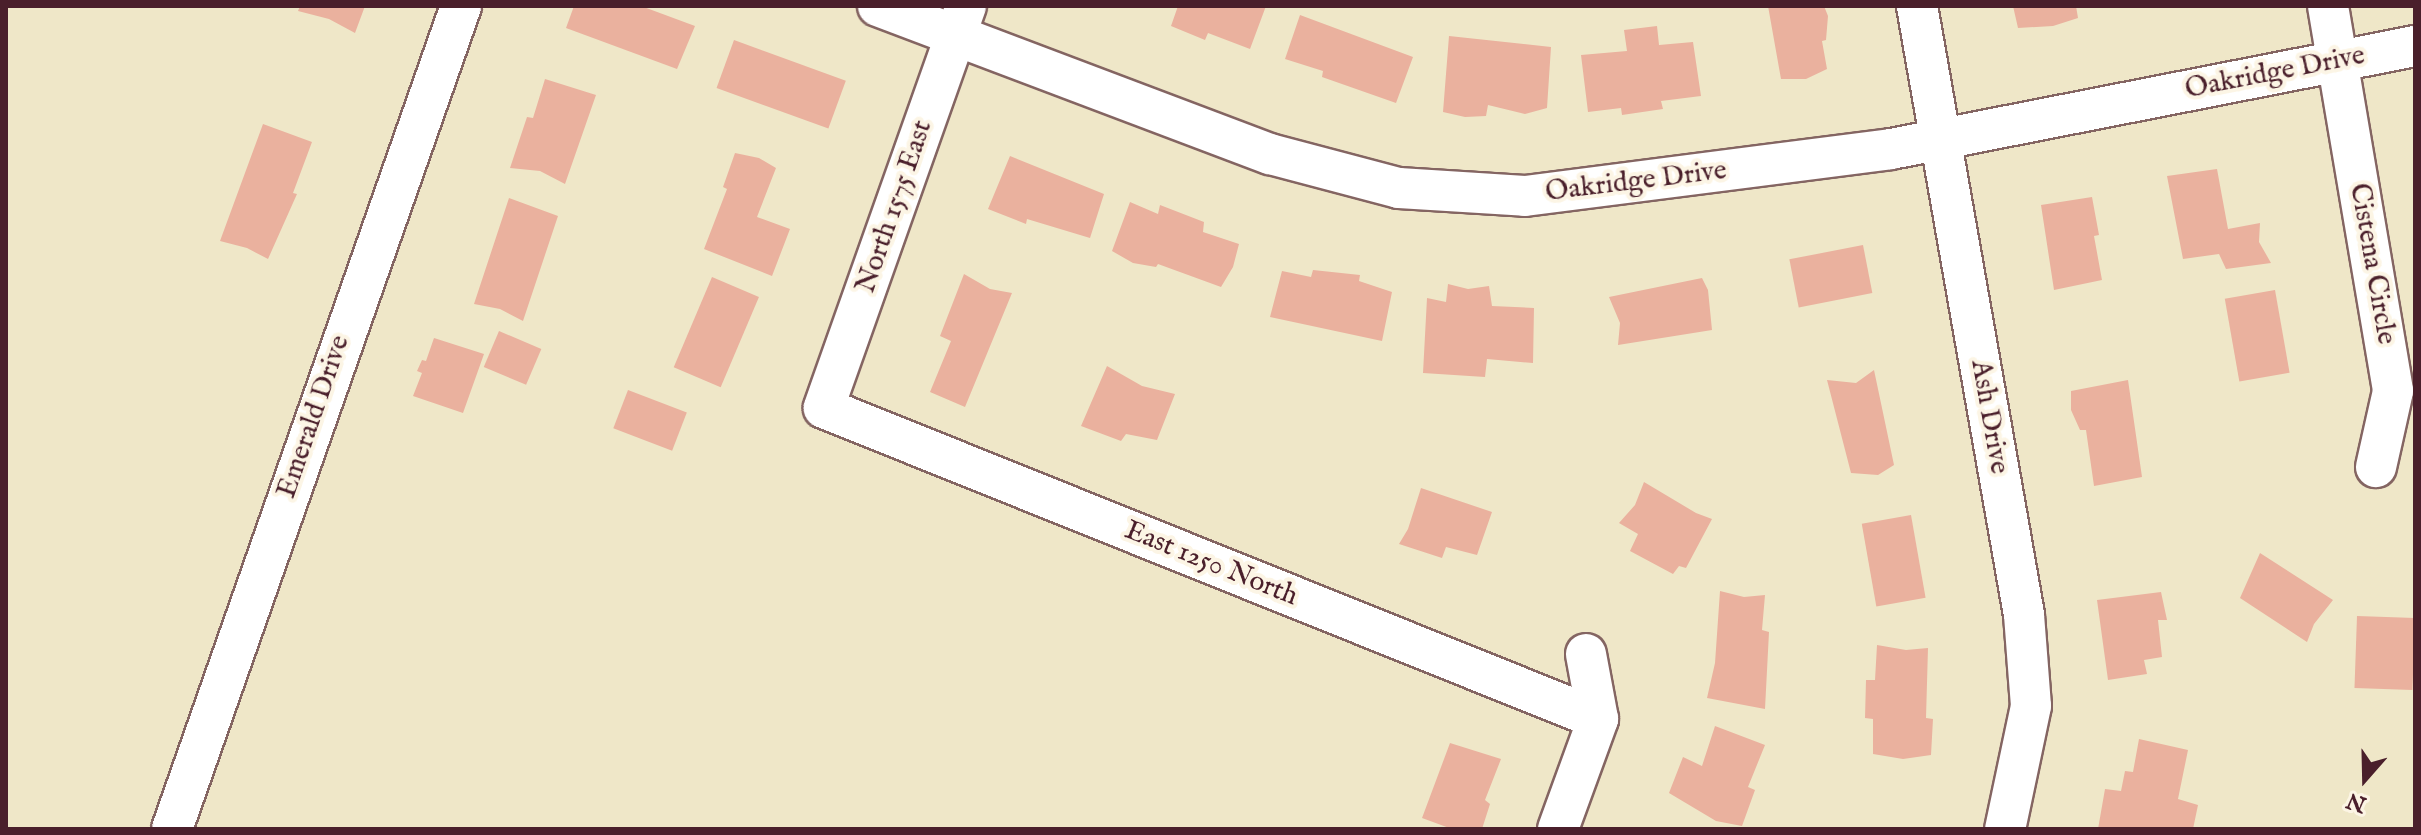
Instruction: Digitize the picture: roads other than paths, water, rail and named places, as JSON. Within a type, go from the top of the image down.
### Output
[{"type":"street","name":"Emerald Drive","points":[[172,829],[461,6]]},
{"type":"street","name":"Oakridge Drive","points":[[878,6],[961,21],[1270,154],[1399,188],[1525,196],[1891,149],[2415,46]]},
{"type":"street","name":"Ash Drive","points":[[1917,6],[2024,615],[2031,706],[2005,829]]},
{"type":"street","name":"Cistena Circle","points":[[2328,6],[2393,391],[2376,467]]},
{"type":"street","name":"North 1575 East","points":[[824,408],[961,21]]},
{"type":"street","name":"East 1250 North","points":[[824,408],[1598,719]]},
{"type":"street","points":[[1558,829],[1598,719],[1586,654]]}]
